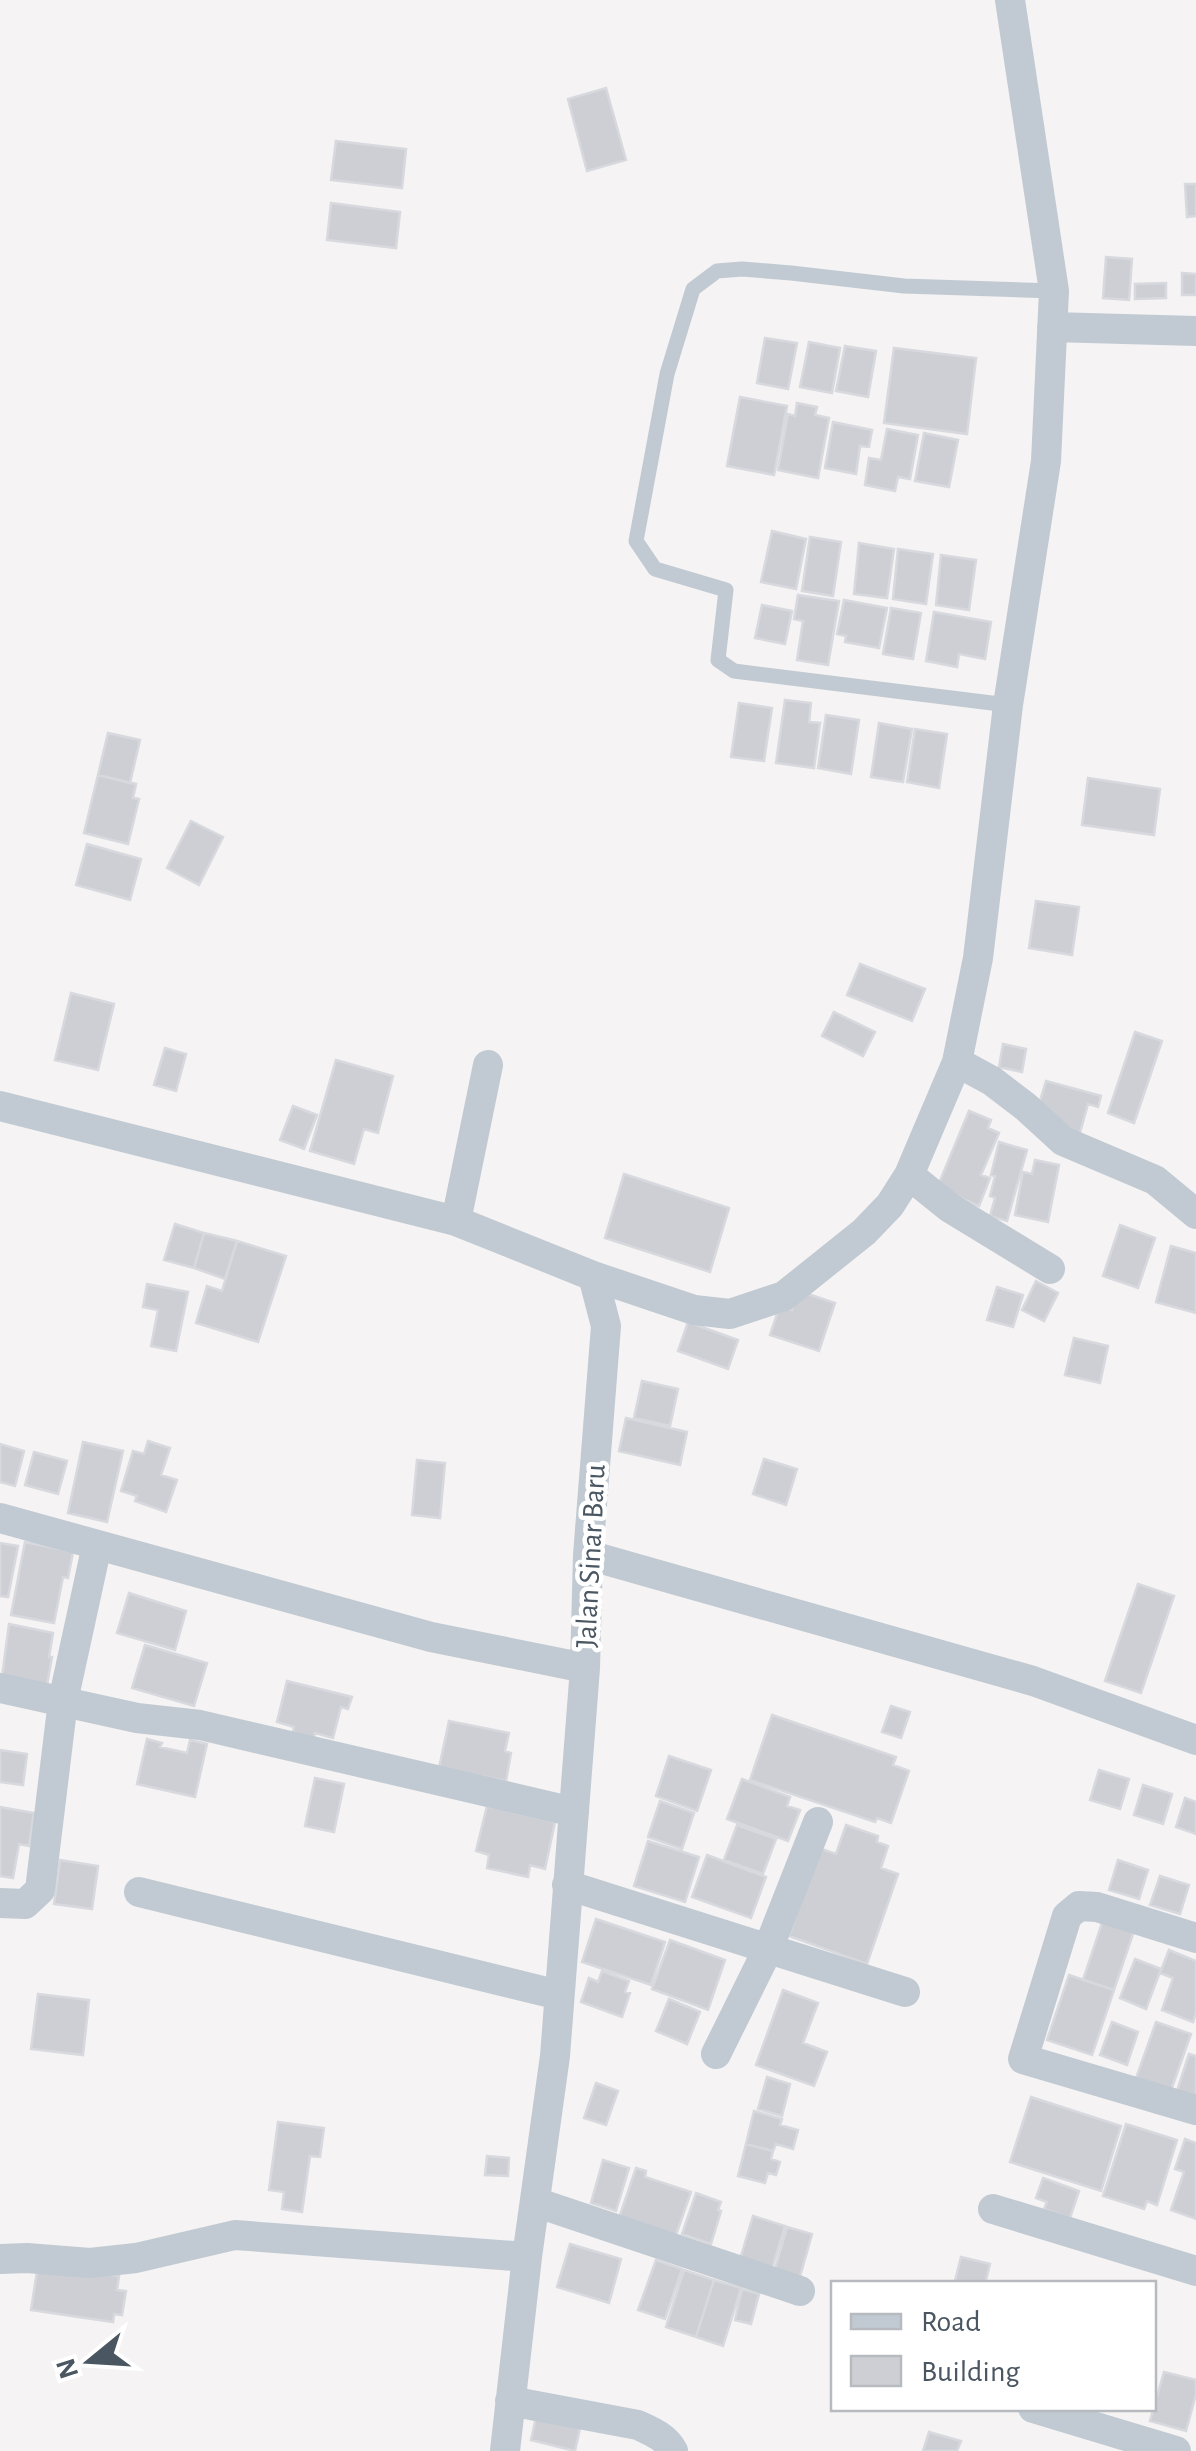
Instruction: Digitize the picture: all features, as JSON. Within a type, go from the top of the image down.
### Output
[{"type":"street","points":[[0,1106],[456,1221],[593,1276],[694,1310],[730,1314],[784,1296],[864,1232],[890,1205],[909,1175],[957,1062],[978,958],[1008,704],[1046,461],[1054,292],[1010,0]]},
{"type":"street","points":[[1052,328],[1196,331]]},
{"type":"street","points":[[957,1062],[992,1081],[1063,1141],[1154,1180],[1196,1214]]},
{"type":"street","points":[[456,1221],[488,1065]]},
{"type":"street","points":[[909,1175],[950,1208],[1050,1269]]},
{"type":"street","name":"Jalan Sinar Baru","points":[[505,2451],[555,2056],[585,1668],[588,1555],[606,1326],[593,1276]]},
{"type":"street","points":[[0,1518],[432,1637],[585,1668]]},
{"type":"street","points":[[0,1903],[25,1904],[40,1890],[63,1702],[97,1544]]},
{"type":"street","points":[[588,1555],[1033,1681],[1196,1740]]},
{"type":"street","points":[[0,1688],[138,1718],[200,1725],[574,1812]]},
{"type":"street","points":[[716,2054],[768,1949],[818,1822]]},
{"type":"street","points":[[566,1885],[906,1992]]},
{"type":"street","points":[[139,1892],[558,1995]]},
{"type":"street","points":[[1196,1938],[1097,1907],[1079,1906],[1067,1916],[1022,2059],[1196,2110]]},
{"type":"street","points":[[535,2202],[800,2291]]},
{"type":"street","points":[[993,2209],[1196,2271]]},
{"type":"street","points":[[0,2259],[90,2264],[136,2258],[234,2235],[527,2257]]},
{"type":"street","points":[[510,2402],[638,2426],[656,2433],[673,2451]]},
{"type":"street","points":[[1042,2411],[1176,2451]]},
{"type":"lane","points":[[1008,704],[734,671],[718,660],[726,590],[655,570],[636,541],[668,374],[694,289],[717,270],[791,273],[904,286],[1054,292]]},
{"type":"building","points":[[606,88],[626,160],[587,171],[568,99]]},
{"type":"building","points":[[336,141],[406,149],[402,188],[331,180]]},
{"type":"building","points":[[1185,184],[1196,184],[1196,216],[1187,217]]},
{"type":"building","points":[[331,203],[400,212],[396,248],[327,240]]},
{"type":"building","points":[[1106,257],[1132,259],[1129,300],[1103,298]]},
{"type":"building","points":[[1182,273],[1196,274],[1196,295],[1182,295]]},
{"type":"building","points":[[1166,283],[1166,298],[1135,299],[1135,284]]},
{"type":"building","points":[[765,338],[797,343],[788,389],[757,383]]},
{"type":"building","points":[[809,342],[840,348],[832,393],[800,387]]},
{"type":"building","points":[[845,346],[876,351],[868,397],[836,391]]},
{"type":"building","points":[[894,348],[976,358],[967,434],[884,423]]},
{"type":"building","points":[[740,397],[787,406],[774,475],[727,466]]},
{"type":"building","points":[[797,403],[817,407],[815,415],[829,418],[818,478],[778,470],[788,414],[795,416]]},
{"type":"building","points":[[833,422],[872,430],[869,447],[860,446],[856,474],[825,468]]},
{"type":"building","points":[[887,429],[918,435],[910,479],[898,477],[895,491],[865,485],[869,458],[881,460]]},
{"type":"building","points":[[924,433],[958,440],[949,487],[915,481]]},
{"type":"building","points":[[772,531],[806,539],[796,589],[761,582]]},
{"type":"building","points":[[810,537],[841,542],[833,596],[802,591]]},
{"type":"building","points":[[859,543],[894,549],[887,598],[854,594]]},
{"type":"building","points":[[898,549],[933,554],[926,604],[893,599]]},
{"type":"building","points":[[941,555],[976,560],[969,610],[936,605]]},
{"type":"building","points":[[798,595],[839,601],[828,665],[797,660],[803,621],[794,619]]},
{"type":"building","points":[[844,600],[887,608],[879,648],[845,642],[846,636],[837,634]]},
{"type":"building","points":[[762,605],[792,611],[785,644],[755,638]]},
{"type":"building","points":[[891,608],[921,613],[913,659],[883,654]]},
{"type":"building","points":[[934,612],[991,622],[985,659],[959,654],[957,667],[926,661]]},
{"type":"building","points":[[785,700],[811,703],[809,722],[820,723],[814,768],[776,763]]},
{"type":"building","points":[[739,703],[772,708],[764,761],[731,757]]},
{"type":"building","points":[[826,715],[859,720],[851,774],[818,768]]},
{"type":"building","points":[[879,723],[912,729],[903,782],[871,777]]},
{"type":"building","points":[[915,729],[947,734],[939,788],[907,782]]},
{"type":"building","points":[[108,733],[140,740],[130,783],[98,775]]},
{"type":"building","points":[[98,775],[136,784],[133,798],[139,799],[128,844],[84,833]]},
{"type":"building","points":[[1088,778],[1160,789],[1154,835],[1082,825]]},
{"type":"building","points":[[191,821],[223,837],[199,885],[167,868]]},
{"type":"building","points":[[87,844],[141,859],[130,900],[76,885]]},
{"type":"building","points":[[1036,901],[1079,907],[1072,955],[1029,948]]},
{"type":"building","points":[[860,964],[925,989],[912,1021],[847,995]]},
{"type":"building","points":[[71,993],[114,1004],[98,1070],[55,1060]]},
{"type":"building","points":[[834,1012],[875,1032],[863,1056],[822,1036]]},
{"type":"building","points":[[1135,1032],[1162,1041],[1134,1123],[1108,1113]]},
{"type":"building","points":[[1003,1044],[1026,1049],[1022,1072],[999,1067]]},
{"type":"building","points":[[165,1048],[186,1054],[176,1091],[154,1085]]},
{"type":"building","points":[[336,1060],[393,1076],[378,1133],[364,1129],[354,1164],[310,1151]]},
{"type":"building","points":[[1046,1081],[1101,1096],[1098,1107],[1088,1104],[1079,1136],[1037,1111]]},
{"type":"building","points":[[293,1106],[317,1115],[304,1149],[280,1140]]},
{"type":"building","points":[[969,1111],[991,1120],[988,1128],[999,1133],[981,1175],[990,1178],[979,1206],[937,1188]]},
{"type":"building","points":[[999,1142],[1027,1150],[1007,1221],[990,1216],[995,1198],[990,1196],[995,1176],[991,1175]]},
{"type":"building","points":[[1035,1160],[1059,1165],[1048,1222],[1015,1215],[1023,1172],[1032,1174]]},
{"type":"building","points":[[624,1174],[729,1208],[710,1272],[605,1238]]},
{"type":"building","points":[[175,1224],[204,1233],[194,1268],[164,1260]]},
{"type":"building","points":[[1120,1225],[1155,1238],[1138,1288],[1103,1276]]},
{"type":"building","points":[[204,1233],[237,1241],[225,1279],[194,1268]]},
{"type":"building","points":[[237,1241],[286,1256],[258,1342],[196,1323],[207,1286],[222,1291]]},
{"type":"building","points":[[1171,1246],[1196,1253],[1196,1313],[1156,1302]]},
{"type":"building","points":[[1036,1281],[1058,1293],[1044,1321],[1022,1310]]},
{"type":"building","points":[[147,1284],[188,1292],[176,1351],[151,1346],[158,1310],[143,1307]]},
{"type":"building","points":[[997,1287],[1023,1295],[1013,1327],[987,1320]]},
{"type":"building","points":[[799,1291],[835,1303],[819,1351],[770,1335],[780,1305],[792,1310]]},
{"type":"building","points":[[688,1322],[738,1340],[728,1369],[678,1351]]},
{"type":"building","points":[[1074,1338],[1108,1346],[1100,1383],[1065,1375]]},
{"type":"building","points":[[642,1381],[678,1389],[670,1426],[634,1418]]},
{"type":"building","points":[[626,1418],[687,1432],[680,1465],[619,1451]]},
{"type":"building","points":[[148,1441],[170,1448],[161,1475],[177,1480],[166,1512],[135,1501],[137,1496],[121,1491],[133,1451],[144,1454]]},
{"type":"building","points":[[83,1442],[123,1451],[107,1522],[68,1513]]},
{"type":"building","points":[[0,1444],[24,1451],[15,1486],[0,1482]]},
{"type":"building","points":[[34,1452],[67,1461],[58,1494],[25,1485]]},
{"type":"building","points":[[764,1459],[797,1469],[786,1505],[753,1494]]},
{"type":"building","points":[[417,1460],[445,1463],[440,1518],[412,1515]]},
{"type":"building","points":[[25,1542],[73,1552],[68,1578],[63,1577],[54,1623],[11,1615]]},
{"type":"building","points":[[0,1543],[18,1546],[8,1597],[0,1596]]},
{"type":"building","points":[[1138,1584],[1174,1596],[1141,1693],[1105,1681]]},
{"type":"building","points":[[129,1593],[186,1611],[175,1650],[117,1633]]},
{"type":"building","points":[[9,1624],[53,1633],[46,1691],[2,1677]]},
{"type":"building","points":[[145,1645],[207,1663],[194,1706],[132,1688]]},
{"type":"building","points":[[287,1681],[352,1697],[348,1709],[341,1707],[333,1738],[315,1733],[313,1742],[292,1737],[294,1727],[277,1722]]},
{"type":"building","points":[[891,1706],[910,1712],[901,1738],[882,1732]]},
{"type":"building","points":[[772,1715],[896,1757],[893,1765],[909,1771],[891,1823],[877,1818],[875,1822],[750,1780]]},
{"type":"building","points":[[449,1721],[509,1733],[505,1751],[511,1753],[506,1781],[439,1768]]},
{"type":"building","points":[[147,1739],[162,1743],[160,1747],[187,1753],[190,1740],[207,1744],[195,1797],[137,1784]]},
{"type":"building","points":[[0,1750],[27,1754],[23,1785],[0,1782]]},
{"type":"building","points":[[669,1756],[711,1770],[697,1811],[656,1796]]},
{"type":"building","points":[[1099,1770],[1129,1779],[1120,1809],[1090,1800]]},
{"type":"building","points":[[315,1778],[344,1784],[334,1832],[305,1826]]},
{"type":"building","points":[[742,1779],[790,1797],[787,1806],[800,1810],[788,1841],[727,1819]]},
{"type":"building","points":[[1143,1785],[1172,1794],[1163,1824],[1134,1815]]},
{"type":"building","points":[[1185,1798],[1196,1802],[1196,1834],[1176,1827]]},
{"type":"building","points":[[660,1801],[694,1813],[682,1849],[648,1837]]},
{"type":"building","points":[[487,1806],[555,1822],[545,1869],[530,1865],[528,1877],[487,1868],[489,1855],[476,1851]]},
{"type":"building","points":[[0,1807],[34,1813],[29,1846],[19,1844],[13,1878],[0,1876]]},
{"type":"building","points":[[737,1825],[776,1839],[763,1874],[724,1860]]},
{"type":"building","points":[[846,1825],[878,1836],[877,1842],[888,1846],[881,1868],[898,1874],[867,1964],[789,1936],[819,1848],[836,1854]]},
{"type":"building","points":[[648,1841],[699,1857],[685,1902],[634,1886]]},
{"type":"building","points":[[707,1855],[766,1877],[751,1918],[692,1897]]},
{"type":"building","points":[[60,1860],[98,1866],[92,1909],[54,1904]]},
{"type":"building","points":[[1118,1860],[1148,1870],[1139,1899],[1109,1890]]},
{"type":"building","points":[[1160,1876],[1189,1885],[1180,1914],[1150,1905]]},
{"type":"building","points":[[1105,1914],[1136,1925],[1114,1990],[1083,1980]]},
{"type":"building","points":[[596,1919],[665,1942],[651,1985],[582,1962]]},
{"type":"building","points":[[670,1940],[725,1960],[708,2010],[652,1989]]},
{"type":"building","points":[[1169,1950],[1196,1961],[1193,2022],[1162,2010],[1173,1978],[1160,1973]]},
{"type":"building","points":[[1135,1959],[1161,1969],[1146,2009],[1120,1998]]},
{"type":"building","points":[[602,1971],[629,1981],[625,1992],[630,1993],[622,2017],[581,2002],[589,1978],[598,1982]]},
{"type":"building","points":[[1069,1975],[1114,1990],[1092,2055],[1047,2040]]},
{"type":"building","points":[[783,1990],[818,2003],[803,2043],[827,2052],[814,2086],[756,2065]]},
{"type":"building","points":[[38,1994],[89,2000],[83,2055],[31,2049]]},
{"type":"building","points":[[669,1999],[700,2012],[687,2044],[656,2031]]},
{"type":"building","points":[[1112,2022],[1138,2032],[1127,2065],[1100,2055]]},
{"type":"building","points":[[1156,2022],[1191,2034],[1169,2096],[1134,2084]]},
{"type":"building","points":[[1189,2054],[1196,2056],[1196,2097],[1177,2091]]},
{"type":"building","points":[[767,2077],[790,2084],[782,2116],[758,2109]]},
{"type":"building","points":[[596,2083],[618,2091],[606,2125],[584,2118]]},
{"type":"building","points":[[1031,2097],[1121,2126],[1101,2191],[1010,2162]]},
{"type":"building","points":[[754,2111],[782,2119],[780,2125],[798,2130],[793,2149],[776,2144],[773,2151],[746,2144]]},
{"type":"building","points":[[278,2122],[324,2128],[320,2157],[310,2156],[302,2212],[282,2209],[284,2192],[269,2190]]},
{"type":"building","points":[[1126,2124],[1177,2140],[1157,2205],[1147,2201],[1144,2209],[1103,2196]]},
{"type":"building","points":[[1185,2139],[1196,2143],[1196,2219],[1171,2210],[1184,2172],[1175,2169]]},
{"type":"building","points":[[746,2144],[773,2151],[771,2159],[780,2162],[776,2175],[768,2173],[765,2183],[738,2176]]},
{"type":"building","points":[[487,2156],[509,2158],[508,2176],[485,2175]]},
{"type":"building","points":[[603,2160],[629,2168],[616,2211],[591,2203]]},
{"type":"building","points":[[636,2168],[646,2171],[645,2177],[691,2192],[675,2238],[619,2218]]},
{"type":"building","points":[[1043,2178],[1079,2191],[1070,2218],[1044,2209],[1047,2202],[1036,2198]]},
{"type":"building","points":[[696,2193],[721,2202],[711,2244],[682,2234]]},
{"type":"building","points":[[753,2216],[785,2226],[771,2272],[739,2263]]},
{"type":"building","points":[[787,2227],[812,2234],[799,2280],[774,2273]]},
{"type":"building","points":[[570,2244],[621,2259],[609,2303],[557,2287]]},
{"type":"building","points":[[961,2257],[990,2264],[986,2281],[955,2281]]},
{"type":"building","points":[[656,2260],[682,2269],[665,2319],[638,2310]]},
{"type":"building","points":[[38,2265],[119,2276],[117,2290],[126,2291],[122,2315],[114,2314],[113,2322],[31,2310]]},
{"type":"building","points":[[684,2270],[714,2280],[696,2337],[666,2327]]},
{"type":"building","points":[[714,2280],[741,2288],[723,2346],[696,2337]]},
{"type":"building","points":[[742,2289],[759,2294],[751,2324],[735,2320]]},
{"type":"building","points":[[1164,2372],[1196,2380],[1186,2431],[1150,2421],[1156,2411]]},
{"type":"building","points":[[537,2413],[581,2424],[575,2451],[531,2440]]},
{"type":"building","points":[[929,2432],[961,2441],[957,2451],[923,2451]]}]
